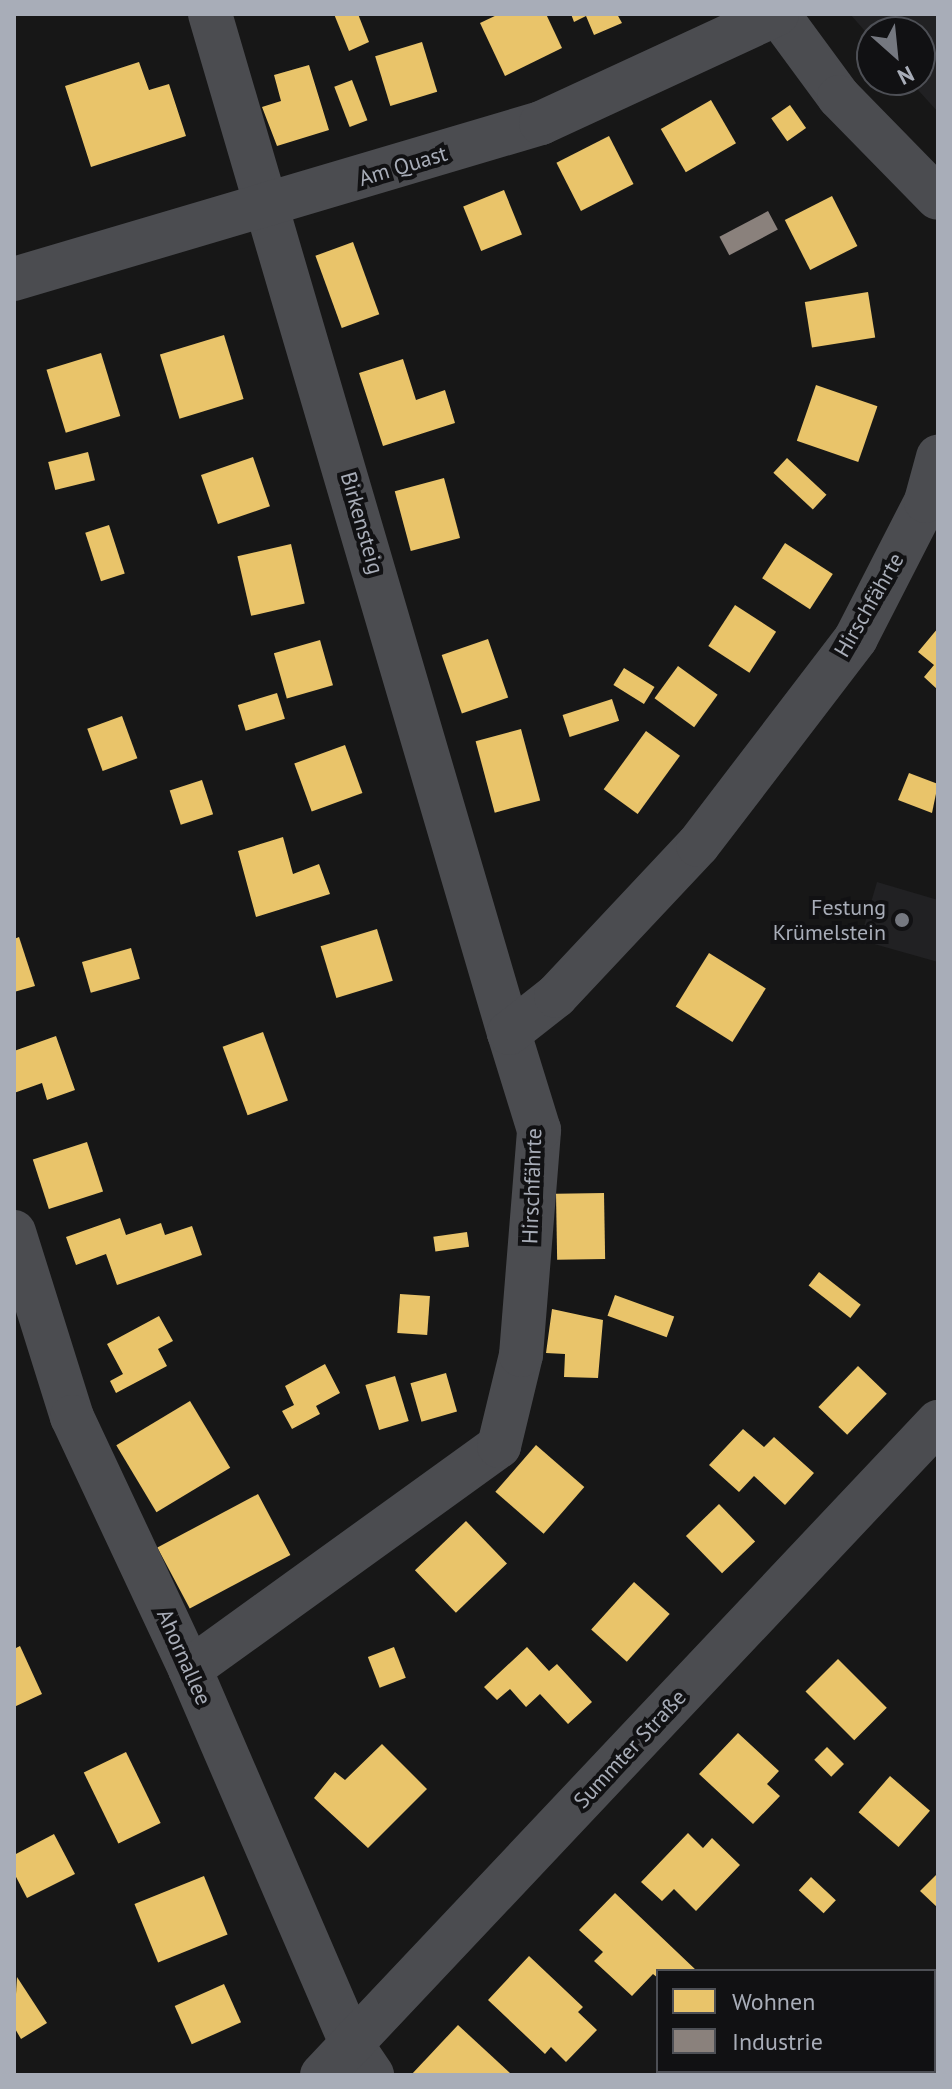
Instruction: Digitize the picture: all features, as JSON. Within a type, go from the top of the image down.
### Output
[{"type":"street","name":"Birkensteig","points":[[210,14],[271,207],[509,1033]]},
{"type":"street","name":"Am Quast","points":[[14,279],[271,207],[541,123],[778,14]]},
{"type":"street","points":[[778,14],[839,97],[938,198]]},
{"type":"street","name":"Hirschfährte","points":[[190,1669],[499,1446],[521,1355],[539,1130],[509,1033],[556,996],[698,845],[856,638],[926,501],[938,457]]},
{"type":"street","name":"Ahornallee","points":[[14,1232],[72,1417],[190,1669],[349,2065]]},
{"type":"street","name":"Summter Straße","points":[[349,2065],[938,1422]]},
{"type":"shaded area","points":[[850,14],[938,14],[938,112],[924,96],[936,96],[936,16],[856,16],[856,21]]},
{"type":"shaded area","name":"Festung Krümelstein","points":[[877,882],[938,900],[938,962],[860,940]]},
{"type":"building: Wohnen","points":[[334,14],[358,14],[369,42],[349,51]]},
{"type":"building: Wohnen","points":[[499,14],[546,14],[562,48],[505,76],[480,23]]},
{"type":"building: Wohnen","points":[[571,14],[617,14],[622,23],[594,35],[586,16],[574,22]]},
{"type":"building: Wohnen","points":[[422,42],[437,92],[390,106],[375,56]]},
{"type":"building: Wohnen","points":[[139,62],[149,90],[169,84],[186,136],[91,167],[65,86]]},
{"type":"building: Wohnen","points":[[309,65],[329,130],[277,146],[262,107],[281,101],[274,75]]},
{"type":"building: Wohnen","points":[[352,80],[367,120],[350,127],[334,87]]},
{"type":"building: Wohnen","points":[[711,100],[736,143],[686,172],[661,129]]},
{"type":"building: Wohnen","points":[[790,105],[806,128],[787,141],[771,118]]},
{"type":"building: Wohnen","points":[[609,136],[634,184],[581,211],[556,163]]},
{"type":"building: Wohnen","points":[[504,190],[522,235],[481,251],[463,206]]},
{"type":"building: Wohnen","points":[[832,196],[857,246],[810,270],[785,220]]},
{"type":"building: Wohnen","points":[[353,242],[379,314],[342,328],[315,256]]},
{"type":"building: Wohnen","points":[[868,292],[875,337],[812,347],[805,302]]},
{"type":"building: Wohnen","points":[[224,335],[244,399],[180,419],[160,355]]},
{"type":"building: Wohnen","points":[[101,353],[120,416],[66,433],[46,370]]},
{"type":"building: Wohnen","points":[[403,359],[416,400],[445,390],[455,423],[383,446],[359,373]]},
{"type":"building: Wohnen","points":[[816,385],[877,406],[858,462],[797,441]]},
{"type":"building: Wohnen","points":[[88,452],[95,480],[55,490],[48,462]]},
{"type":"building: Wohnen","points":[[253,457],[270,506],[218,524],[201,475]]},
{"type":"building: Wohnen","points":[[787,458],[826,495],[813,509],[773,473]]},
{"type":"building: Wohnen","points":[[444,478],[460,538],[411,551],[395,491]]},
{"type":"building: Wohnen","points":[[109,525],[125,574],[101,581],[85,533]]},
{"type":"building: Wohnen","points":[[785,543],[833,574],[810,609],[762,578]]},
{"type":"building: Wohnen","points":[[291,544],[305,603],[251,616],[237,556]]},
{"type":"building: Wohnen","points":[[735,605],[776,632],[749,673],[708,646]]},
{"type":"building: Wohnen","points":[[938,628],[938,690],[924,677],[934,665],[918,652]]},
{"type":"building: Wohnen","points":[[488,639],[508,698],[462,714],[442,655]]},
{"type":"building: Wohnen","points":[[320,640],[333,685],[287,698],[274,653]]},
{"type":"building: Wohnen","points":[[678,666],[718,695],[694,727],[654,698]]},
{"type":"building: Wohnen","points":[[624,668],[655,687],[644,704],[613,685]]},
{"type":"building: Wohnen","points":[[277,693],[285,719],[246,731],[238,705]]},
{"type":"building: Wohnen","points":[[612,699],[619,721],[570,737],[563,715]]},
{"type":"building: Wohnen","points":[[122,716],[137,758],[103,771],[87,729]]},
{"type":"building: Wohnen","points":[[521,729],[540,800],[495,813],[476,741]]},
{"type":"building: Wohnen","points":[[646,731],[680,756],[638,814],[604,789]]},
{"type":"building: Wohnen","points":[[345,745],[362,793],[312,811],[294,763]]},
{"type":"building: Wohnen","points":[[909,773],[938,784],[932,813],[898,800]]},
{"type":"building: Wohnen","points":[[202,780],[213,814],[181,825],[170,791]]},
{"type":"building: Wohnen","points":[[283,837],[293,874],[319,864],[330,894],[256,917],[238,851]]},
{"type":"building: Wohnen","points":[[377,929],[393,981],[336,998],[321,946]]},
{"type":"building: Wohnen","points":[[19,937],[35,986],[14,992],[14,939]]},
{"type":"building: Wohnen","points":[[131,948],[140,979],[91,993],[82,962]]},
{"type":"building: Wohnen","points":[[709,953],[766,989],[732,1042],[676,1006]]},
{"type":"building: Wohnen","points":[[263,1032],[288,1101],[248,1115],[223,1047]]},
{"type":"building: Wohnen","points":[[56,1036],[75,1090],[47,1100],[42,1083],[14,1093],[14,1051]]},
{"type":"building: Wohnen","points":[[87,1142],[103,1191],[49,1209],[33,1160]]},
{"type":"building: Wohnen","points":[[604,1193],[605,1259],[557,1260],[556,1194]]},
{"type":"building: Wohnen","points":[[120,1218],[126,1235],[161,1223],[165,1235],[192,1226],[202,1255],[117,1285],[106,1254],[76,1265],[66,1237]]},
{"type":"building: Wohnen","points":[[467,1232],[469,1247],[435,1252],[433,1237]]},
{"type":"building: Wohnen","points":[[819,1272],[861,1305],[850,1318],[809,1285]]},
{"type":"building: Wohnen","points":[[400,1294],[430,1296],[427,1335],[397,1333]]},
{"type":"building: Wohnen","points":[[615,1295],[674,1317],[667,1337],[607,1316]]},
{"type":"building: Wohnen","points":[[552,1309],[603,1320],[598,1378],[564,1377],[565,1354],[546,1353]]},
{"type":"building: Wohnen","points":[[159,1316],[173,1341],[158,1349],[167,1366],[116,1393],[110,1381],[123,1374],[107,1344]]},
{"type":"building: Wohnen","points":[[325,1364],[340,1393],[316,1406],[320,1414],[292,1429],[282,1411],[294,1405],[285,1386]]},
{"type":"building: Wohnen","points":[[858,1366],[887,1394],[847,1435],[818,1407]]},
{"type":"building: Wohnen","points":[[446,1373],[457,1411],[421,1422],[410,1383]]},
{"type":"building: Wohnen","points":[[395,1376],[409,1421],[379,1430],[365,1385]]},
{"type":"building: Wohnen","points":[[190,1401],[230,1468],[156,1512],[116,1445]]},
{"type":"building: Wohnen","points":[[743,1429],[764,1447],[774,1437],[814,1473],[785,1505],[754,1476],[739,1492],[709,1465]]},
{"type":"building: Wohnen","points":[[536,1445],[584,1487],[544,1534],[495,1492]]},
{"type":"building: Wohnen","points":[[258,1494],[290,1555],[190,1608],[157,1548]]},
{"type":"building: Wohnen","points":[[719,1504],[755,1541],[722,1573],[686,1536]]},
{"type":"building: Wohnen","points":[[466,1521],[507,1563],[456,1613],[415,1570]]},
{"type":"building: Wohnen","points":[[634,1582],[670,1614],[627,1662],[591,1630]]},
{"type":"building: Wohnen","points":[[20,1646],[42,1694],[14,1707],[14,1649]]},
{"type":"building: Wohnen","points":[[394,1647],[406,1678],[380,1688],[368,1657]]},
{"type":"building: Wohnen","points":[[527,1647],[549,1671],[557,1664],[592,1702],[568,1724],[540,1694],[526,1707],[510,1689],[497,1700],[484,1687]]},
{"type":"building: Wohnen","points":[[838,1659],[887,1708],[854,1740],[805,1692]]},
{"type":"building: Wohnen","points":[[738,1733],[779,1771],[767,1784],[780,1796],[753,1824],[699,1774]]},
{"type":"building: Wohnen","points":[[382,1744],[427,1789],[368,1848],[314,1798],[335,1772],[345,1780]]},
{"type":"building: Wohnen","points":[[827,1747],[844,1764],[831,1777],[814,1760]]},
{"type":"building: Wohnen","points":[[126,1752],[161,1823],[118,1844],[84,1773]]},
{"type":"building: Wohnen","points":[[890,1776],[930,1811],[899,1847],[859,1812]]},
{"type":"building: Wohnen","points":[[688,1833],[703,1848],[712,1838],[740,1865],[696,1911],[674,1889],[662,1901],[641,1882]]},
{"type":"building: Wohnen","points":[[54,1834],[75,1874],[27,1898],[14,1873],[14,1855]]},
{"type":"building: Wohnen","points":[[938,1873],[938,1908],[920,1891]]},
{"type":"building: Wohnen","points":[[204,1876],[228,1934],[158,1963],[134,1904]]},
{"type":"building: Wohnen","points":[[811,1877],[836,1900],[824,1913],[799,1890]]},
{"type":"building: Wohnen","points":[[615,1893],[695,1969],[656,1969],[656,1976],[653,1974],[632,1996],[594,1961],[603,1952],[579,1930]]},
{"type":"building: Wohnen","points":[[529,1956],[583,2007],[578,2012],[597,2030],[566,2062],[551,2047],[545,2054],[488,2000]]},
{"type":"building: Wohnen","points":[[17,1977],[47,2023],[21,2039],[14,2027]]},
{"type":"building: Wohnen","points":[[224,1984],[241,2022],[192,2044],[175,2006]]},
{"type":"building: Wohnen","points":[[938,1989],[938,2019],[936,2017]]},
{"type":"building: Wohnen","points":[[458,2025],[510,2073],[411,2075]]},
{"type":"building: Industrie","points":[[768,211],[778,230],[729,255],[719,237]]},
{"type":"place","name":"Festung Krümelstein","points":[[902,920]]}]
